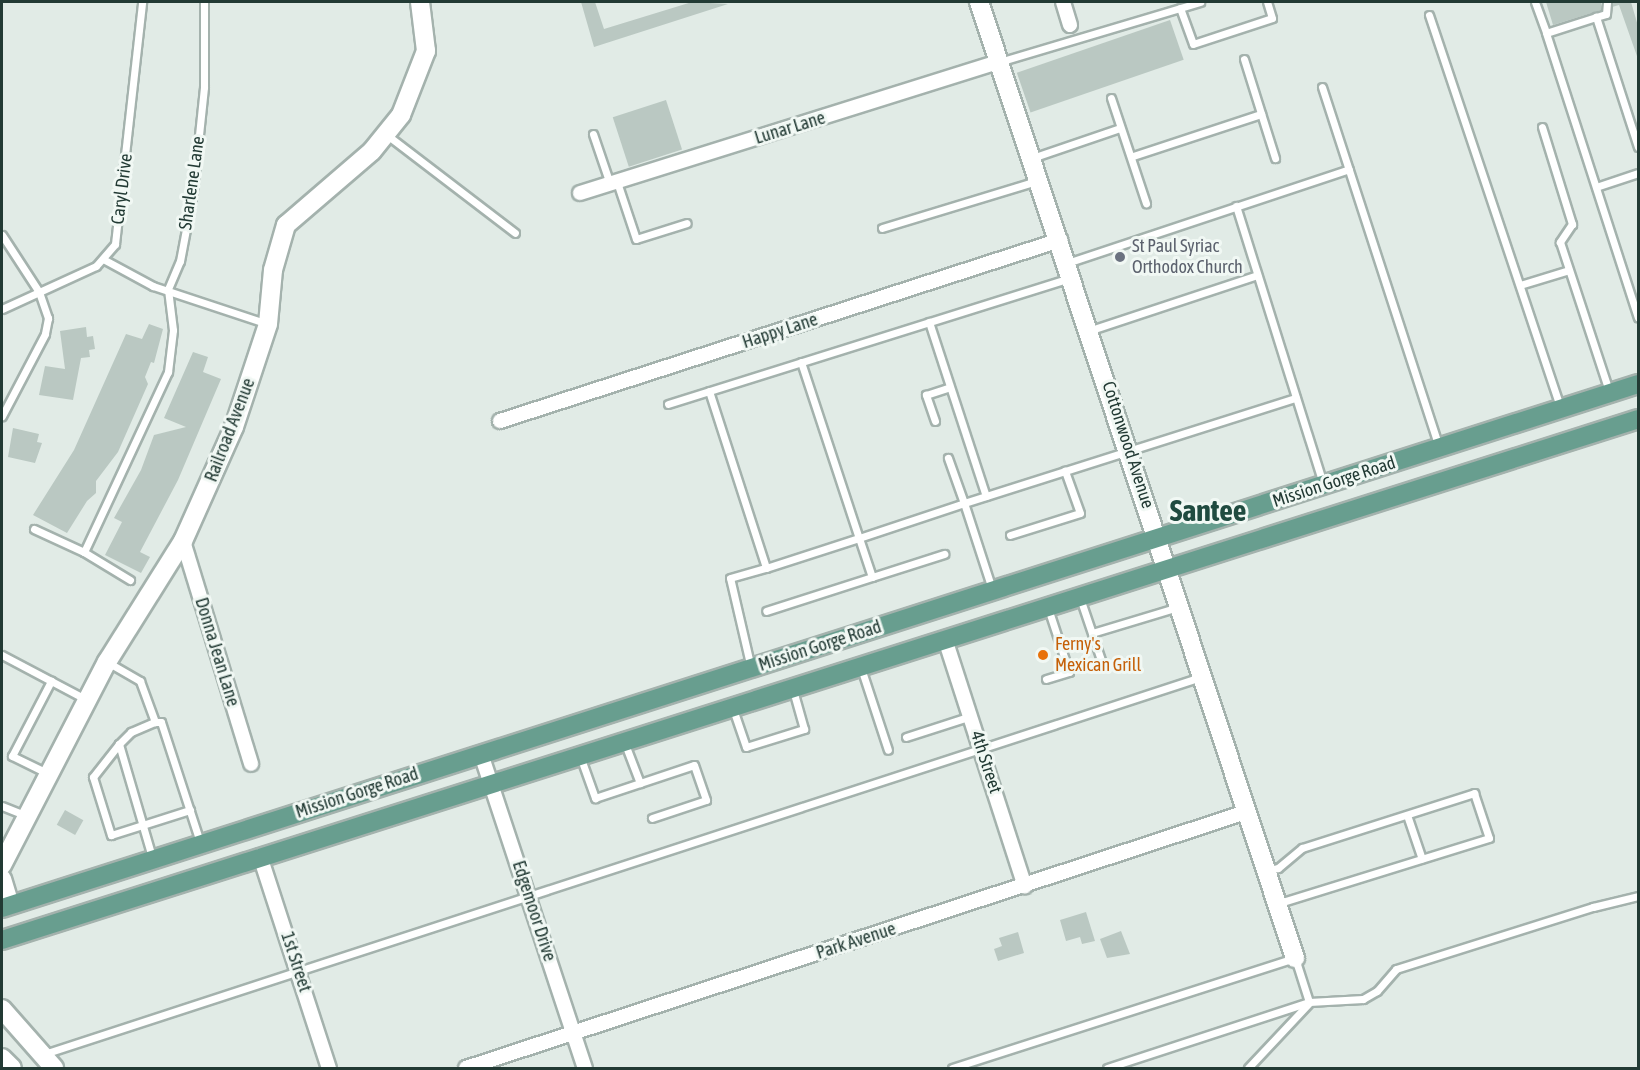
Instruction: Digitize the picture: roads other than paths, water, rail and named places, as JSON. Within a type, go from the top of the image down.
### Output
[{"type":"main road","name":"Mission Gorge Road","points":[[6,907],[200,842],[1158,539],[1638,384]]},
{"type":"main road","name":"Mission Gorge Road","points":[[2,940],[260,856],[492,785],[1079,595],[1638,419]]},
{"type":"street","name":"Railroad Avenue","points":[[2,865],[107,662],[183,541],[234,427],[268,324],[273,270],[286,225],[387,135],[415,85],[426,51],[420,2]]},
{"type":"street","name":"Cottonwood Avenue","points":[[979,2],[1091,330],[1295,958]]},
{"type":"street","points":[[1063,2],[1070,25]]},
{"type":"street","name":"Lunar Lane","points":[[580,193],[999,62]]},
{"type":"street","name":"Happy Lane","points":[[500,421],[1060,240]]},
{"type":"street","name":"Donna Jean Lane","points":[[183,541],[251,764]]},
{"type":"street","name":"4th Street","points":[[945,639],[1026,886]]},
{"type":"street","name":"Edgemoor Drive","points":[[481,754],[530,896],[585,1068]]},
{"type":"street","name":"Park Avenue","points":[[466,1068],[1246,812]]},
{"type":"street","name":"1st Street","points":[[260,856],[299,970],[329,1068]]},
{"type":"street","points":[[2,879],[6,907]]},
{"type":"street","points":[[2,1009],[48,1061]]},
{"type":"street","points":[[2,1058],[12,1068]]},
{"type":"lane","name":"Caryl Drive","points":[[103,260],[115,244],[120,223],[142,2]]},
{"type":"lane","name":"Sharlene Lane","points":[[168,289],[180,261],[193,192],[204,87],[204,2]]},
{"type":"lane","points":[[999,62],[1200,2]]},
{"type":"lane","points":[[1180,8],[1192,44],[1272,18],[1267,2]]},
{"type":"lane","points":[[1535,2],[1638,317]]},
{"type":"lane","points":[[1546,33],[1606,14],[1607,2]]},
{"type":"lane","points":[[1428,15],[1561,409]]},
{"type":"lane","points":[[1596,17],[1638,147]]},
{"type":"lane","points":[[1244,59],[1275,158]]},
{"type":"lane","points":[[1322,87],[1439,448]]},
{"type":"lane","points":[[1111,98],[1120,128],[1133,156],[1146,203]]},
{"type":"lane","points":[[1133,156],[1261,114]]},
{"type":"lane","points":[[1032,158],[1120,128]]},
{"type":"lane","points":[[1542,128],[1572,224],[1560,242],[1609,394]]},
{"type":"lane","points":[[593,134],[636,239],[687,223]]},
{"type":"lane","points":[[387,135],[515,233]]},
{"type":"lane","points":[[668,404],[929,322],[1236,206],[1350,169]]},
{"type":"lane","points":[[1596,187],[1638,173]]},
{"type":"lane","points":[[882,228],[1039,180]]},
{"type":"lane","points":[[1236,206],[1324,486]]},
{"type":"lane","points":[[2,235],[39,292],[48,318],[45,334],[2,416]]},
{"type":"lane","points":[[2,309],[103,260],[153,286],[168,289],[268,324]]},
{"type":"lane","points":[[1520,285],[1569,270]]},
{"type":"lane","points":[[1091,330],[1257,275]]},
{"type":"lane","points":[[84,552],[168,372],[173,330],[168,289]]},
{"type":"lane","points":[[929,322],[986,496]]},
{"type":"lane","points":[[801,362],[872,577]]},
{"type":"lane","points":[[935,421],[926,395],[950,387]]},
{"type":"lane","points":[[709,391],[766,568]]},
{"type":"lane","points":[[751,668],[730,578],[1296,398]]},
{"type":"lane","points":[[948,458],[993,591]]},
{"type":"lane","points":[[1010,536],[1080,513],[1065,471]]},
{"type":"lane","points":[[34,529],[84,552],[130,580]]},
{"type":"lane","points":[[766,611],[944,554]]},
{"type":"lane","points":[[1079,595],[1103,666]]},
{"type":"lane","points":[[1046,679],[1069,672],[1047,606]]},
{"type":"lane","points":[[1092,633],[1180,607]]},
{"type":"lane","points":[[2,655],[87,700]]},
{"type":"lane","points":[[107,662],[140,681],[155,723]]},
{"type":"lane","points":[[860,666],[888,750]]},
{"type":"lane","points":[[48,1061],[299,970],[981,746],[1203,677]]},
{"type":"lane","points":[[49,774],[12,756],[51,681]]},
{"type":"lane","points":[[732,707],[746,747],[804,729],[792,688]]},
{"type":"lane","points":[[906,737],[971,716]]},
{"type":"lane","points":[[190,810],[111,835],[93,777],[118,744],[131,732],[161,722],[190,810],[200,842]]},
{"type":"lane","points":[[624,742],[640,783]]},
{"type":"lane","points":[[118,744],[152,858]]},
{"type":"lane","points":[[580,756],[595,798],[694,765],[706,800],[651,818]]},
{"type":"lane","points":[[1266,871],[1278,868],[1302,848],[1474,793],[1489,838],[1276,903]]},
{"type":"lane","points":[[2,806],[27,816]]},
{"type":"lane","points":[[1407,815],[1422,859]]},
{"type":"lane","points":[[1107,1068],[1309,1002],[1364,999],[1377,991],[1396,969],[1593,907],[1638,896]]},
{"type":"lane","points":[[952,1068],[1295,958],[1309,1002]]},
{"type":"lane","points":[[1248,1068],[1309,1002]]},
{"type":"place","name":"St Paul Syriac Orthodox Church","points":[[1120,257]]},
{"type":"place","name":"Ferny's Mexican Grill","points":[[1043,655]]},
{"type":"district","name":"Santee","points":[[1208,510]]}]
